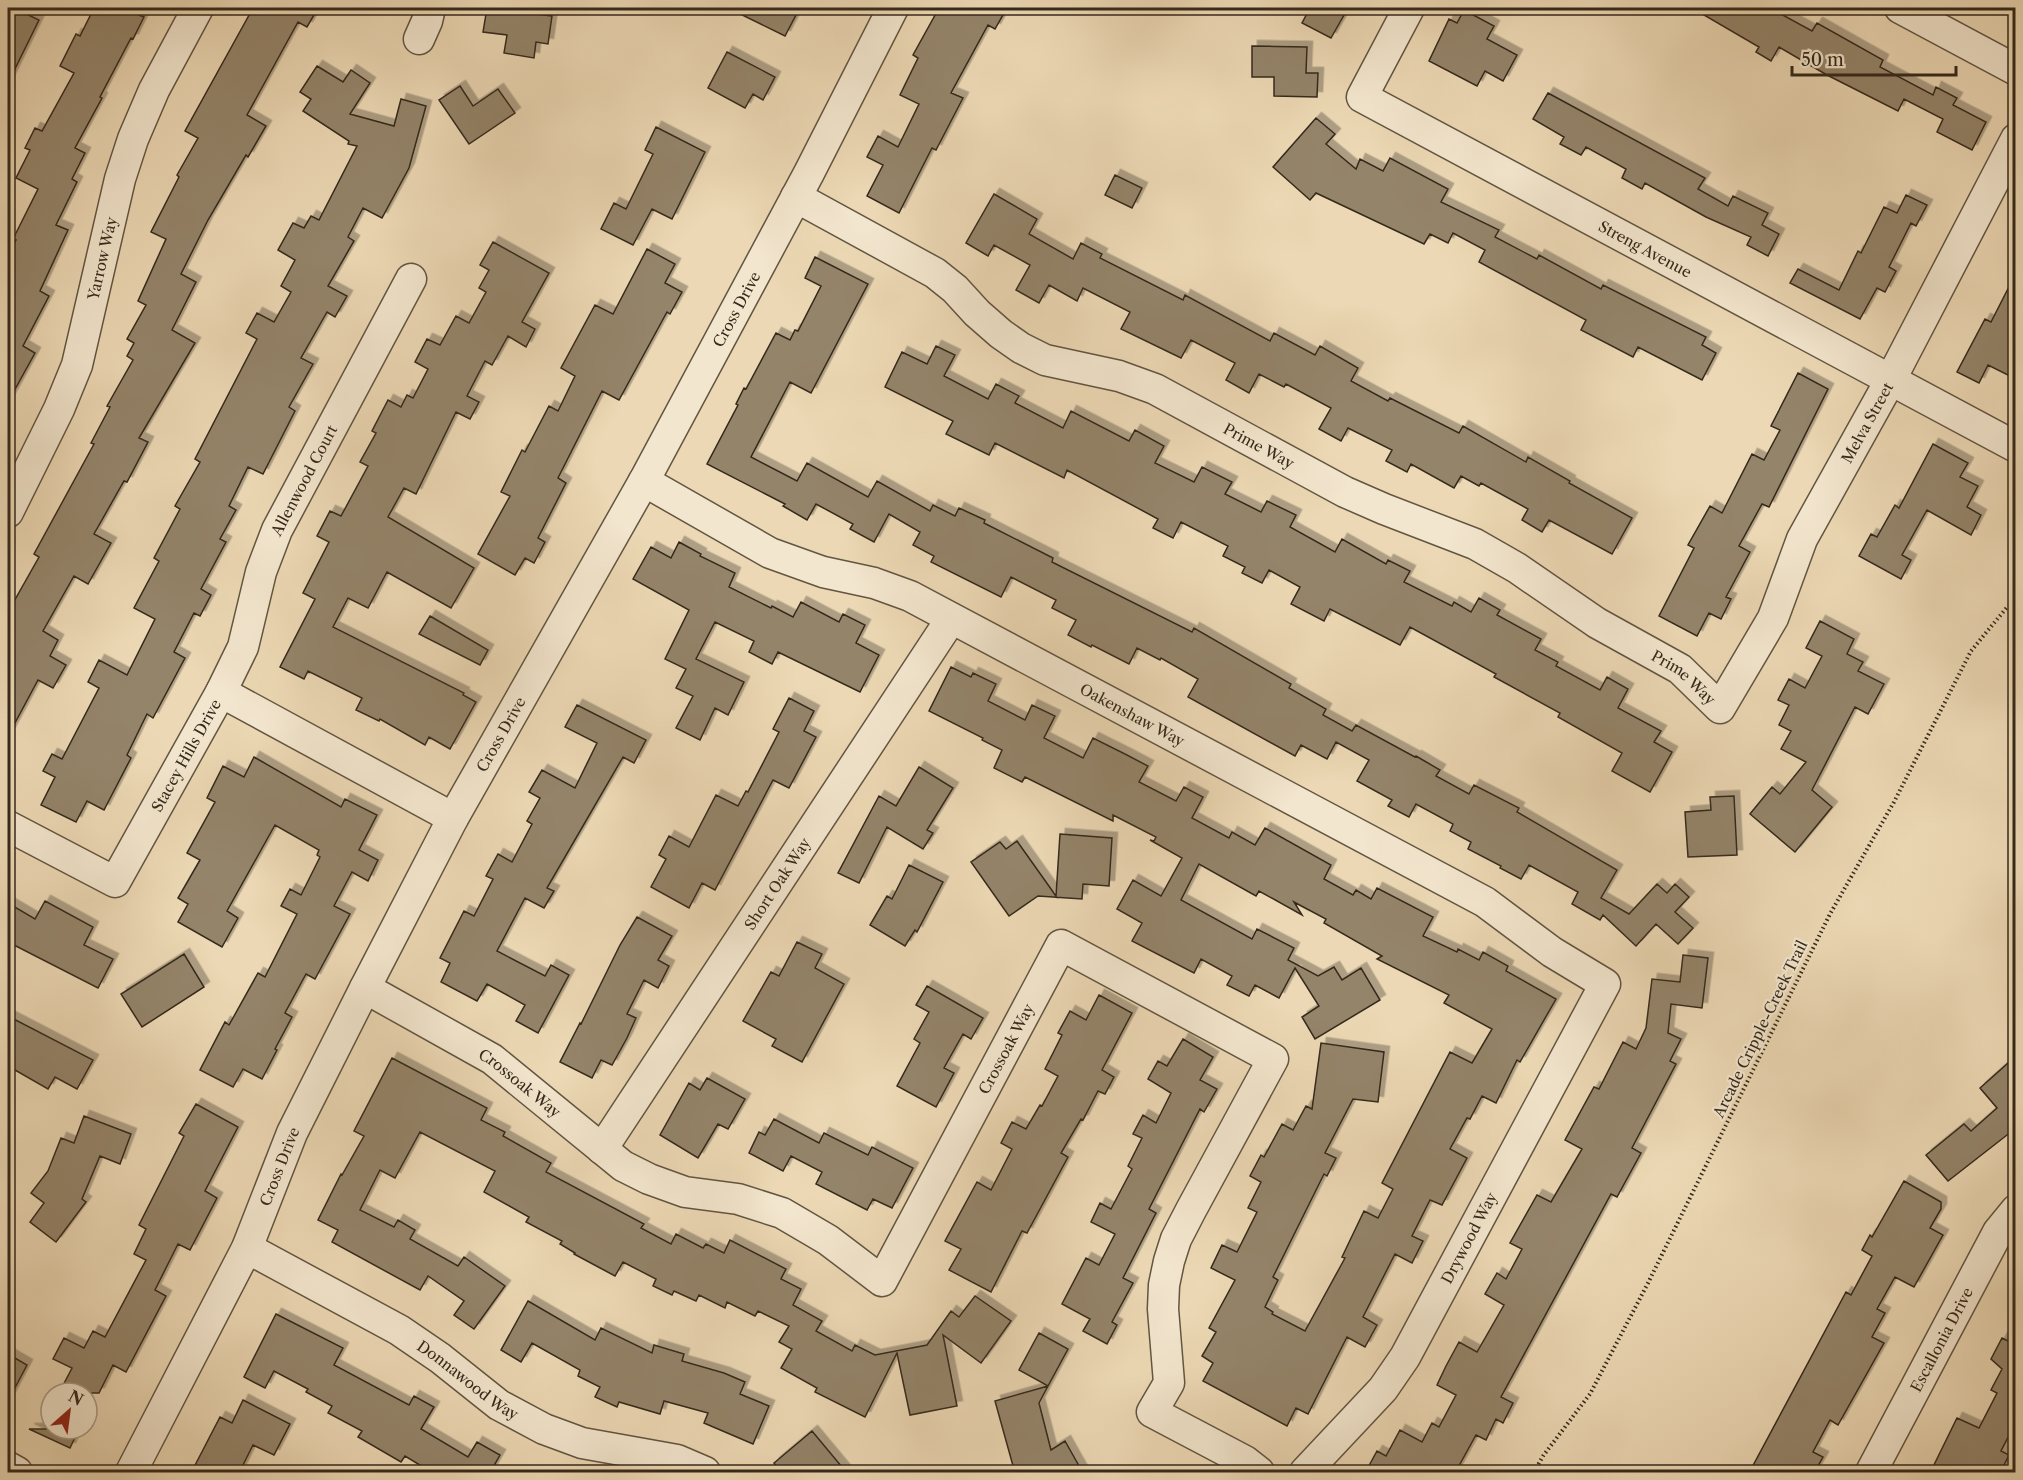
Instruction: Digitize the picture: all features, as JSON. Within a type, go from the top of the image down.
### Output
[{"type":"street","name":"Yarrow Way","points":[[8,512],[59,409],[76,365],[120,179],[133,139],[154,90],[198,8]]},
{"type":"street","points":[[418,39],[427,21],[430,8]]},
{"type":"street","name":"Cross Drive","points":[[131,1473],[247,1248],[292,1133],[453,818],[644,481],[796,197],[893,8]]},
{"type":"street","name":"Streng Avenue","points":[[1409,8],[1362,97],[2016,447]]},
{"type":"street","points":[[1900,8],[2016,70]]},
{"type":"street","name":"Melva Street","points":[[1720,708],[1773,618],[1803,539],[1891,380],[2016,139]]},
{"type":"street","name":"Prime Way","points":[[796,197],[935,273],[955,289],[1001,334],[1021,348],[1045,360],[1119,376],[1155,389],[1345,492],[1475,544],[1517,568],[1597,622],[1680,669],[1720,708]]},
{"type":"street","name":"Allenwood Court","points":[[221,692],[243,647],[261,572],[277,530],[411,279]]},
{"type":"street","name":"Oakenshaw Way","points":[[644,481],[770,552],[823,572],[874,583],[910,596],[1485,902],[1552,952],[1605,984]]},
{"type":"street","name":"Short Oak Way","points":[[602,1149],[951,619]]},
{"type":"street","name":"Stacey Hills Drive","points":[[8,826],[115,882],[221,692],[453,818]]},
{"type":"street","name":"Crossoak Way","points":[[365,988],[484,1054],[602,1149],[632,1170],[685,1192],[738,1199],[782,1213],[828,1240],[882,1281],[1061,945],[1273,1059],[1176,1239],[1164,1285],[1163,1309],[1169,1383],[1152,1412],[1245,1461],[1259,1473]]},
{"type":"street","name":"Drywood Way","points":[[1305,1473],[1383,1389],[1405,1357],[1605,984]]},
{"type":"street","name":"Escallonia Drive","points":[[1871,1473],[1998,1232],[2016,1210]]},
{"type":"street","name":"Donnawood Way","points":[[247,1248],[399,1330],[440,1358],[499,1405],[544,1429],[582,1443],[677,1460],[705,1473]]},
{"type":"street","points":[[8,1467],[17,1473]]},
{"type":"path","name":"Arcade Cripple-Creek Trail","points":[[1534,1473],[1542,1456],[1590,1394],[1648,1283],[1830,914],[1894,802],[1971,651],[2008,606],[2016,602]]},
{"type":"building","points":[[8,8],[14,8],[39,20],[8,83]]},
{"type":"building","points":[[94,8],[143,8],[139,15],[144,17],[75,148],[85,153],[72,179],[77,182],[56,225],[68,230],[40,291],[49,296],[23,346],[35,353],[8,402],[8,256],[16,240],[13,239],[38,189],[16,178],[30,150],[25,148],[35,128],[42,131],[74,73],[60,66],[76,34],[80,36]]},
{"type":"building","points":[[253,8],[318,8],[307,27],[298,22],[247,115],[266,126],[208,220],[181,274],[196,282],[172,330],[195,343],[139,438],[148,442],[127,482],[124,481],[94,534],[111,543],[88,584],[74,576],[43,631],[58,640],[50,656],[66,665],[53,688],[38,680],[8,736],[8,612],[39,557],[34,554],[94,444],[91,443],[110,407],[107,406],[133,360],[127,356],[134,343],[127,339],[146,305],[138,301],[166,239],[151,232],[179,177],[177,175],[198,138],[185,131]]},
{"type":"building","points":[[487,8],[552,16],[548,44],[536,42],[534,58],[504,53],[507,35],[483,32]]},
{"type":"building","points":[[728,8],[786,8],[797,13],[785,36]]},
{"type":"building","points":[[939,8],[998,8],[997,10],[1004,13],[995,29],[988,25],[951,93],[963,98],[936,150],[932,148],[899,213],[867,196],[883,165],[867,157],[878,136],[898,147],[919,104],[900,95],[918,58],[913,55]]},
{"type":"building","points":[[1310,8],[1348,8],[1331,38],[1302,23]]},
{"type":"building","points":[[1692,8],[1770,8],[1812,31],[1817,23],[1883,60],[1880,67],[1933,95],[1936,87],[1957,98],[1953,105],[1986,122],[1972,150],[1937,132],[1943,119],[1904,99],[1898,111],[1827,75],[1779,47],[1771,61],[1756,52],[1759,47]]},
{"type":"building","points":[[1464,10],[1494,26],[1487,39],[1517,55],[1503,81],[1485,71],[1477,86],[1429,61],[1449,19],[1457,23]]},
{"type":"building","points":[[1252,46],[1307,47],[1306,73],[1318,73],[1317,97],[1274,96],[1274,77],[1252,77]]},
{"type":"building","points":[[727,52],[775,77],[763,100],[753,94],[745,108],[708,88]]},
{"type":"building","points":[[317,66],[343,82],[351,70],[370,83],[350,114],[394,126],[401,99],[426,106],[409,168],[382,218],[363,208],[348,237],[354,241],[328,286],[347,296],[335,317],[327,312],[301,358],[313,364],[289,407],[295,411],[263,474],[248,467],[229,506],[236,510],[220,539],[226,542],[201,589],[211,595],[200,616],[194,613],[174,652],[185,658],[153,718],[147,714],[127,755],[131,758],[104,810],[87,801],[76,822],[41,805],[55,777],[43,771],[52,754],[62,759],[99,688],[88,682],[99,660],[127,675],[155,619],[134,608],[159,561],[154,558],[180,509],[175,506],[200,462],[195,459],[257,339],[246,333],[257,313],[274,322],[291,292],[281,286],[295,260],[278,250],[293,223],[304,228],[311,216],[319,220],[357,146],[348,144],[349,141],[303,111],[311,99],[300,92]]},
{"type":"building","points":[[460,86],[473,106],[498,89],[515,113],[469,144],[439,100]]},
{"type":"building","points":[[1548,93],[1705,178],[1698,189],[1728,206],[1733,196],[1768,213],[1762,225],[1779,234],[1768,256],[1747,245],[1751,237],[1706,217],[1645,183],[1642,189],[1622,178],[1626,169],[1586,147],[1581,155],[1560,144],[1564,137],[1533,119]]},
{"type":"building","points":[[1316,118],[1335,134],[1326,144],[1356,169],[1360,159],[1383,171],[1390,158],[1448,189],[1441,202],[1499,230],[1495,237],[1537,259],[1539,255],[1601,289],[1603,285],[1706,337],[1702,345],[1716,353],[1702,380],[1638,347],[1633,357],[1581,330],[1586,320],[1479,262],[1485,250],[1453,233],[1448,243],[1430,234],[1424,244],[1316,193],[1310,200],[1273,167]]},
{"type":"building","points":[[656,127],[705,152],[672,219],[652,209],[633,245],[601,229],[614,203],[626,209],[653,154],[645,150]]},
{"type":"building","points":[[1115,175],[1142,188],[1132,208],[1105,195]]},
{"type":"building","points":[[994,194],[1037,219],[1029,234],[1073,259],[1081,243],[1102,254],[1100,258],[1183,300],[1185,295],[1270,341],[1274,333],[1315,355],[1320,346],[1358,368],[1351,381],[1388,401],[1390,398],[1459,433],[1463,426],[1526,462],[1528,457],[1632,518],[1612,554],[1549,520],[1542,532],[1522,520],[1528,509],[1481,483],[1479,486],[1461,476],[1454,488],[1411,464],[1407,472],[1386,461],[1392,450],[1348,428],[1341,441],[1319,429],[1331,408],[1286,384],[1284,387],[1259,374],[1249,393],[1226,380],[1235,363],[1191,340],[1181,358],[1121,329],[1130,312],[1083,288],[1077,301],[1049,285],[1039,303],[1016,290],[1030,265],[994,245],[988,256],[966,243]]},
{"type":"building","points":[[1906,195],[1927,205],[1916,226],[1911,223],[1889,267],[1896,271],[1885,292],[1877,288],[1860,319],[1790,283],[1798,269],[1839,290],[1858,251],[1861,253],[1884,207],[1897,213]]},
{"type":"building","points":[[493,242],[549,273],[522,322],[535,329],[526,347],[508,336],[492,365],[485,361],[467,396],[479,402],[470,419],[456,412],[416,494],[404,488],[388,517],[474,568],[451,608],[387,572],[368,608],[348,598],[333,627],[464,693],[463,695],[476,702],[450,749],[429,737],[425,745],[380,719],[379,721],[356,710],[362,698],[308,671],[304,679],[280,667],[315,599],[303,593],[329,542],[317,536],[330,511],[341,516],[368,466],[360,462],[376,433],[372,431],[388,400],[401,407],[407,395],[413,398],[428,369],[415,362],[427,339],[440,345],[456,316],[469,323],[486,292],[479,288],[489,270],[480,265]]},
{"type":"building","points":[[647,249],[675,264],[665,283],[682,292],[670,314],[667,312],[619,400],[602,391],[558,478],[566,483],[538,538],[545,542],[534,563],[525,558],[515,575],[478,554],[510,496],[501,492],[522,450],[525,452],[549,406],[558,411],[575,376],[561,368],[595,305],[613,314]]},
{"type":"building","points":[[815,257],[868,284],[811,393],[790,382],[751,457],[797,481],[807,463],[868,497],[877,481],[930,511],[933,505],[955,516],[959,508],[985,520],[984,523],[1053,558],[1052,562],[1192,632],[1194,628],[1291,684],[1289,688],[1326,709],[1323,715],[1352,731],[1356,725],[1416,756],[1440,770],[1436,776],[1469,794],[1474,785],[1519,808],[1517,812],[1617,870],[1601,898],[1629,914],[1657,884],[1667,893],[1675,884],[1689,897],[1675,912],[1693,928],[1678,944],[1656,924],[1636,946],[1603,915],[1600,920],[1572,904],[1578,892],[1529,865],[1521,879],[1500,868],[1501,866],[1468,849],[1471,842],[1450,831],[1453,824],[1416,804],[1409,817],[1388,806],[1392,800],[1357,781],[1369,760],[1336,742],[1327,759],[1301,745],[1295,756],[1188,697],[1198,679],[1161,658],[1160,660],[1137,648],[1129,664],[1068,635],[1076,620],[1052,608],[1056,600],[1011,577],[1001,597],[931,562],[934,556],[913,545],[920,532],[889,514],[874,542],[850,529],[853,524],[816,504],[807,520],[783,506],[785,504],[707,464],[738,405],[736,404],[744,388],[746,389],[776,333],[790,340],[795,330],[798,331],[821,286],[805,278]]},
{"type":"building","points":[[2016,273],[2016,379],[1988,365],[1979,383],[1957,372],[1985,319],[1991,322]]},
{"type":"building","points":[[936,346],[955,355],[944,376],[988,399],[996,384],[1019,396],[1015,403],[1063,428],[1071,411],[1129,441],[1135,430],[1164,446],[1155,463],[1194,482],[1202,467],[1232,482],[1225,494],[1261,512],[1267,501],[1296,515],[1290,527],[1335,552],[1342,539],[1386,564],[1388,560],[1410,571],[1404,582],[1452,606],[1454,602],[1471,612],[1479,598],[1500,610],[1497,615],[1541,639],[1535,650],[1558,662],[1556,666],[1600,690],[1607,677],[1628,689],[1618,708],[1661,731],[1654,742],[1672,752],[1650,792],[1612,771],[1622,753],[1558,717],[1560,713],[1494,677],[1496,674],[1410,627],[1400,645],[1330,609],[1324,621],[1291,604],[1300,587],[1269,570],[1262,583],[1242,573],[1245,567],[1223,556],[1228,546],[1181,522],[1173,538],[1153,528],[1158,519],[1067,470],[1064,478],[995,443],[989,455],[946,434],[953,421],[885,387],[902,352],[927,364]]},
{"type":"building","points":[[1798,373],[1828,389],[1769,507],[1762,504],[1739,546],[1750,552],[1726,597],[1731,599],[1721,619],[1709,613],[1697,636],[1659,616],[1694,548],[1688,545],[1710,506],[1722,513],[1752,454],[1764,460],[1780,430],[1771,426]]},
{"type":"building","points":[[1933,444],[1968,463],[1960,477],[1978,486],[1967,507],[1981,515],[1971,535],[1927,510],[1902,555],[1911,560],[1901,579],[1859,556],[1871,534],[1877,537],[1895,505],[1899,508]]},
{"type":"building","points":[[679,542],[701,554],[700,556],[735,573],[729,587],[771,608],[772,606],[793,617],[801,602],[839,622],[843,614],[865,625],[856,643],[879,655],[860,692],[778,652],[772,664],[749,652],[754,641],[715,622],[696,659],[744,682],[728,715],[715,708],[700,740],[676,728],[693,696],[676,688],[686,669],[665,659],[689,610],[633,579],[651,547],[671,558]]},
{"type":"building","points":[[430,616],[488,650],[480,665],[419,634]]},
{"type":"building","points":[[1820,621],[1854,639],[1847,654],[1863,662],[1858,671],[1884,684],[1868,714],[1855,707],[1812,790],[1832,807],[1795,852],[1750,814],[1772,787],[1780,794],[1806,762],[1781,749],[1791,731],[1779,725],[1789,705],[1778,700],[1789,679],[1805,688],[1822,656],[1806,648]]},
{"type":"building","points":[[951,667],[971,677],[973,673],[996,684],[988,701],[1025,720],[1032,705],[1055,716],[1044,738],[1083,758],[1093,738],[1125,754],[1148,766],[1139,782],[1176,801],[1184,787],[1203,797],[1192,818],[1229,838],[1232,832],[1255,845],[1265,828],[1331,865],[1324,879],[1353,895],[1356,890],[1371,899],[1377,888],[1433,917],[1423,936],[1457,952],[1458,949],[1479,960],[1483,952],[1508,966],[1506,971],[1556,999],[1520,1062],[1517,1060],[1496,1103],[1482,1096],[1470,1119],[1467,1118],[1450,1149],[1467,1158],[1442,1205],[1430,1200],[1412,1236],[1423,1241],[1412,1263],[1395,1254],[1363,1317],[1377,1325],[1365,1347],[1347,1337],[1308,1414],[1296,1408],[1287,1426],[1203,1381],[1213,1363],[1202,1356],[1216,1332],[1209,1328],[1235,1280],[1211,1268],[1222,1245],[1237,1252],[1257,1212],[1248,1208],[1261,1182],[1250,1176],[1261,1155],[1264,1157],[1282,1124],[1293,1130],[1306,1106],[1312,1109],[1321,1043],[1384,1052],[1378,1102],[1353,1099],[1325,1153],[1336,1158],[1327,1176],[1324,1174],[1273,1277],[1278,1280],[1265,1307],[1273,1312],[1272,1314],[1305,1331],[1345,1258],[1342,1257],[1364,1211],[1378,1218],[1393,1189],[1382,1183],[1450,1052],[1472,1063],[1492,1029],[1444,1003],[1449,995],[1377,959],[1382,956],[1324,923],[1326,919],[1294,902],[1302,915],[1259,891],[1256,896],[1199,864],[1181,900],[1252,939],[1257,929],[1294,948],[1288,960],[1318,976],[1334,967],[1342,980],[1361,968],[1380,1000],[1315,1039],[1302,1017],[1319,1006],[1295,968],[1279,998],[1255,985],[1249,996],[1227,985],[1232,976],[1201,959],[1194,973],[1132,941],[1142,923],[1117,909],[1133,880],[1161,896],[1182,858],[1150,840],[1154,841],[1156,837],[1113,815],[1113,821],[1025,777],[1022,782],[994,768],[1002,750],[929,711]]},
{"type":"building","points":[[789,698],[814,711],[804,731],[816,737],[789,788],[773,780],[715,890],[702,883],[689,908],[651,887],[666,859],[659,855],[669,836],[689,847],[716,795],[738,806],[746,791],[748,792],[779,732],[773,729]]},
{"type":"building","points":[[577,705],[646,740],[634,763],[623,757],[547,888],[554,891],[544,908],[525,898],[497,951],[545,976],[551,965],[569,975],[538,1033],[516,1021],[525,1005],[487,984],[477,1001],[441,982],[450,963],[440,958],[464,911],[474,916],[493,879],[486,876],[498,854],[512,862],[532,824],[527,821],[540,798],[529,792],[542,770],[575,788],[597,743],[565,727]]},
{"type":"building","points":[[254,757],[341,807],[345,799],[377,815],[359,850],[378,860],[368,881],[352,872],[334,906],[350,914],[315,979],[306,974],[285,1013],[292,1017],[262,1079],[243,1069],[233,1087],[200,1070],[225,1022],[229,1025],[258,973],[265,977],[297,914],[281,906],[290,889],[301,895],[320,857],[317,855],[319,850],[275,825],[227,911],[238,918],[222,947],[178,922],[188,904],[178,898],[200,860],[187,853],[215,802],[207,798],[223,766],[244,777]]},
{"type":"building","points":[[919,767],[953,788],[927,830],[933,833],[923,849],[887,827],[859,883],[838,873],[879,796],[896,806]]},
{"type":"building","points":[[1734,796],[1737,855],[1688,857],[1685,812],[1711,810],[1710,797]]},
{"type":"building","points":[[1060,834],[1112,838],[1109,886],[1083,884],[1082,899],[1038,896],[1009,916],[971,862],[1000,842],[1006,849],[1017,841],[1056,896]]},
{"type":"building","points":[[909,865],[943,882],[917,932],[915,930],[905,946],[870,925],[887,896],[892,899]]},
{"type":"building","points":[[45,901],[93,927],[84,945],[113,959],[98,988],[8,942],[8,903],[35,919]]},
{"type":"building","points":[[637,917],[672,936],[658,960],[669,966],[658,988],[644,980],[627,1014],[636,1018],[627,1038],[612,1065],[601,1060],[592,1078],[560,1062],[620,945]]},
{"type":"building","points":[[797,942],[822,954],[815,968],[844,984],[802,1062],[772,1046],[776,1039],[743,1021],[771,972],[779,976]]},
{"type":"building","points":[[184,954],[204,987],[142,1027],[121,994]]},
{"type":"building","points":[[1683,955],[1708,958],[1702,1008],[1671,1004],[1668,1033],[1681,1039],[1670,1061],[1676,1064],[1632,1148],[1641,1153],[1617,1197],[1611,1194],[1501,1397],[1513,1403],[1503,1423],[1496,1419],[1486,1440],[1476,1435],[1455,1473],[1365,1473],[1377,1451],[1386,1456],[1400,1430],[1422,1442],[1432,1423],[1439,1427],[1456,1395],[1437,1385],[1446,1366],[1459,1342],[1477,1352],[1504,1305],[1485,1294],[1497,1273],[1506,1279],[1522,1249],[1510,1243],[1537,1195],[1551,1202],[1582,1149],[1565,1140],[1594,1087],[1599,1089],[1623,1042],[1636,1049],[1646,1028],[1652,979],[1680,982]]},
{"type":"building","points":[[927,986],[983,1018],[971,1039],[963,1034],[944,1068],[954,1073],[936,1107],[897,1086],[920,1043],[914,1039],[929,1012],[916,1005]]},
{"type":"building","points":[[1099,995],[1132,1013],[1102,1070],[1114,1077],[1105,1094],[1098,1091],[1083,1120],[1081,1119],[1061,1153],[1068,1157],[1027,1233],[1022,1231],[991,1292],[949,1270],[961,1249],[945,1241],[977,1182],[991,1190],[1012,1149],[1001,1143],[1012,1122],[1026,1129],[1040,1105],[1042,1106],[1058,1076],[1045,1069],[1062,1035],[1058,1033],[1070,1011],[1086,1020]]},
{"type":"building","points":[[8,1016],[93,1060],[77,1089],[55,1077],[48,1089],[8,1066]]},
{"type":"building","points":[[1183,1039],[1213,1057],[1200,1080],[1217,1089],[1204,1112],[1200,1109],[1149,1209],[1156,1213],[1123,1278],[1133,1283],[1112,1322],[1117,1325],[1107,1344],[1083,1331],[1090,1319],[1062,1304],[1086,1258],[1099,1265],[1115,1234],[1091,1222],[1100,1203],[1111,1209],[1132,1169],[1128,1166],[1142,1138],[1133,1134],[1143,1115],[1156,1123],[1171,1093],[1148,1079],[1158,1061],[1167,1066]]},
{"type":"building","points":[[2016,1056],[2016,1128],[1948,1181],[1926,1155],[1964,1124],[1971,1131],[1997,1108],[1980,1088]]},
{"type":"building","points":[[392,1058],[487,1108],[481,1120],[505,1132],[503,1136],[551,1163],[546,1172],[644,1224],[641,1228],[671,1244],[676,1234],[703,1248],[706,1244],[724,1253],[730,1240],[786,1269],[781,1279],[801,1289],[793,1305],[822,1321],[816,1331],[852,1351],[855,1345],[875,1355],[927,1345],[951,1311],[959,1317],[975,1296],[1011,1321],[981,1363],[943,1335],[957,1406],[910,1415],[897,1353],[865,1417],[815,1392],[817,1388],[781,1368],[792,1349],[779,1342],[789,1326],[758,1311],[755,1316],[727,1302],[725,1308],[699,1295],[696,1301],[674,1291],[672,1295],[653,1286],[656,1279],[623,1262],[615,1276],[574,1254],[560,1244],[562,1241],[526,1222],[529,1217],[484,1192],[495,1171],[420,1132],[395,1178],[380,1170],[360,1210],[394,1227],[398,1220],[415,1230],[410,1239],[458,1266],[464,1257],[505,1286],[474,1329],[454,1315],[464,1301],[428,1276],[420,1290],[332,1242],[338,1230],[318,1220],[341,1174],[364,1136],[354,1131]]},
{"type":"building","points":[[707,1078],[745,1099],[728,1129],[718,1124],[698,1158],[660,1135],[689,1083],[700,1090]]},
{"type":"building","points":[[196,1104],[238,1127],[205,1191],[217,1198],[190,1250],[178,1244],[155,1290],[166,1296],[126,1372],[113,1365],[99,1393],[99,1381],[65,1381],[72,1368],[53,1359],[64,1338],[84,1348],[93,1331],[105,1337],[146,1260],[134,1254],[146,1229],[139,1225],[184,1136],[179,1133]]},
{"type":"building","points":[[84,1116],[131,1134],[120,1164],[100,1156],[82,1199],[86,1202],[56,1242],[30,1222],[44,1203],[31,1193],[48,1171],[61,1138],[74,1143]]},
{"type":"building","points":[[774,1119],[819,1143],[824,1133],[868,1155],[872,1147],[913,1168],[892,1208],[873,1199],[867,1210],[816,1184],[822,1172],[791,1156],[783,1171],[749,1153],[759,1132],[765,1135]]},
{"type":"building","points":[[1904,1181],[1941,1202],[1941,1209],[1930,1228],[1943,1235],[1914,1287],[1895,1277],[1877,1309],[1885,1313],[1872,1337],[1884,1343],[1838,1425],[1830,1420],[1813,1452],[1823,1457],[1814,1473],[1749,1473],[1846,1292],[1851,1295],[1872,1256],[1862,1250]]},
{"type":"building","points":[[528,1301],[595,1340],[601,1328],[652,1353],[654,1345],[684,1354],[682,1361],[724,1373],[745,1382],[740,1394],[769,1406],[753,1444],[704,1423],[708,1413],[664,1401],[660,1414],[619,1402],[617,1407],[595,1397],[600,1387],[578,1376],[580,1370],[532,1343],[521,1362],[501,1350]]},
{"type":"building","points":[[276,1314],[343,1348],[334,1365],[409,1405],[414,1396],[434,1407],[421,1429],[468,1457],[477,1442],[500,1455],[491,1471],[494,1473],[433,1473],[405,1456],[401,1462],[358,1437],[362,1431],[328,1413],[332,1406],[306,1392],[308,1389],[274,1371],[265,1388],[244,1377]]},
{"type":"building","points":[[1039,1333],[1068,1349],[1048,1386],[1019,1370]]},
{"type":"building","points":[[2002,1338],[2014,1344],[2016,1341],[2016,1422],[2001,1451],[2009,1455],[2000,1473],[1930,1473],[1957,1418],[1979,1428],[1997,1393],[1991,1390],[2002,1369],[1991,1359]]},
{"type":"building","points":[[8,1354],[27,1365],[8,1401]]},
{"type":"building","points":[[1048,1386],[1039,1403],[1051,1450],[1065,1441],[1083,1473],[1015,1473],[995,1401]]},
{"type":"building","points":[[243,1400],[290,1424],[274,1455],[253,1445],[239,1473],[191,1473],[220,1417],[232,1423]]},
{"type":"building","points":[[29,1429],[39,1429],[39,1434]]},
{"type":"building","points":[[812,1431],[847,1473],[782,1473],[774,1463]]},
{"type":"building","points":[[55,1441],[73,1441],[70,1448]]}]
